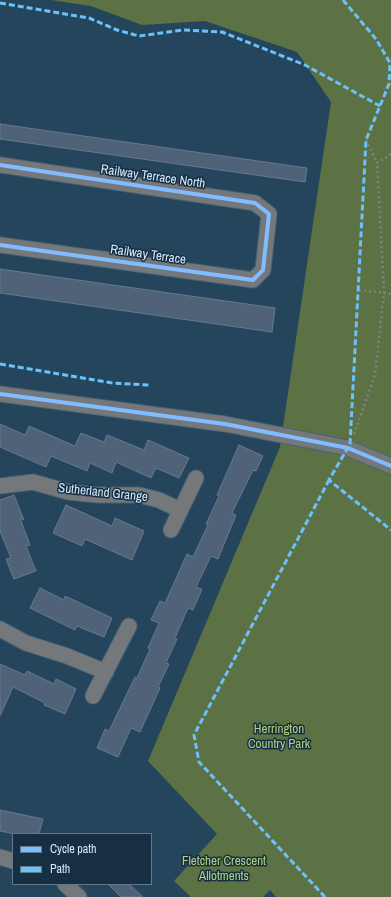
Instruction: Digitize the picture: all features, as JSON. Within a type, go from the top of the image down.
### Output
[{"type":"street","name":"Railway Terrace North","points":[[0,165],[255,203],[269,214],[266,244]]},
{"type":"street","name":"Railway Terrace","points":[[0,245],[253,280],[263,270],[266,244]]},
{"type":"street","points":[[0,394],[233,425],[348,448],[391,466]]},
{"type":"street","points":[[171,530],[196,478]]},
{"type":"street","name":"Sutherland Grange","points":[[0,486],[34,482],[68,492],[98,495],[139,495],[159,500],[180,510]]},
{"type":"street","points":[[94,696],[129,626]]},
{"type":"street","points":[[0,629],[26,643],[67,656],[106,672]]},
{"type":"street","points":[[0,857],[12,861]]},
{"type":"street","points":[[66,885],[79,897]]},
{"type":"path","points":[[352,437],[375,375],[384,292],[377,163],[366,140]]},
{"type":"path","points":[[377,163],[391,154]]},
{"type":"path","points":[[359,290],[391,294]]},
{"type":"green space","name":"Herrington Country Park","points":[[51,0],[391,0],[391,897],[276,897],[270,890],[263,897],[191,897],[174,881],[217,834],[148,761],[280,447],[331,102],[297,52],[205,21],[142,25],[91,6]]},
{"type":"building","points":[[0,124],[307,168],[305,182],[0,139]]},
{"type":"building","points":[[0,269],[275,308],[272,332],[0,293]]},
{"type":"building","points":[[0,424],[25,435],[29,426],[75,446],[81,433],[104,442],[107,435],[144,450],[148,440],[189,458],[179,478],[156,468],[151,478],[116,462],[112,473],[90,463],[87,471],[51,456],[46,467],[0,447]]},
{"type":"building","points":[[239,445],[263,456],[256,471],[253,470],[232,513],[236,515],[218,559],[211,556],[196,587],[202,589],[193,610],[188,608],[175,638],[177,639],[166,663],[169,664],[158,687],[160,688],[140,732],[131,728],[118,757],[97,748],[105,729],[109,731],[135,677],[137,678],[150,649],[148,648],[159,623],[151,620],[160,601],[165,603],[187,554],[193,557],[208,525],[206,524],[219,496],[217,495]]},
{"type":"building","points":[[14,495],[24,520],[20,518],[30,545],[26,546],[36,571],[14,579],[6,559],[11,558],[0,531],[0,500]]},
{"type":"building","points":[[66,505],[112,526],[115,518],[144,531],[132,560],[85,539],[82,546],[53,533]]},
{"type":"building","points":[[40,588],[64,600],[65,596],[112,618],[104,637],[77,626],[75,630],[30,608]]},
{"type":"building","points":[[0,664],[25,675],[27,671],[54,684],[56,679],[76,689],[65,714],[44,705],[45,703],[13,687],[0,716]]},
{"type":"building","points":[[0,810],[43,819],[39,833],[12,833],[0,831]]},
{"type":"building","points":[[109,885],[130,885],[143,897],[121,897]]},
{"type":"marked path","points":[[343,0],[376,39],[390,63],[389,84],[366,140],[350,444],[329,480],[391,530]]},
{"type":"marked path","points":[[0,3],[89,18],[117,30],[139,36],[183,30],[222,32],[305,65],[380,106]]},
{"type":"marked path","points":[[0,364],[113,383],[149,385]]},
{"type":"marked path","points":[[325,897],[199,762],[194,735],[329,480]]},
{"type":"cycle path","points":[[0,165],[255,203],[269,214],[263,270],[253,280],[0,245]]},
{"type":"cycle path","points":[[0,394],[225,424],[348,448],[391,466]]},
{"type":"park label","name":"Fletcher Crescent Allotments","points":[[224,870]]}]
